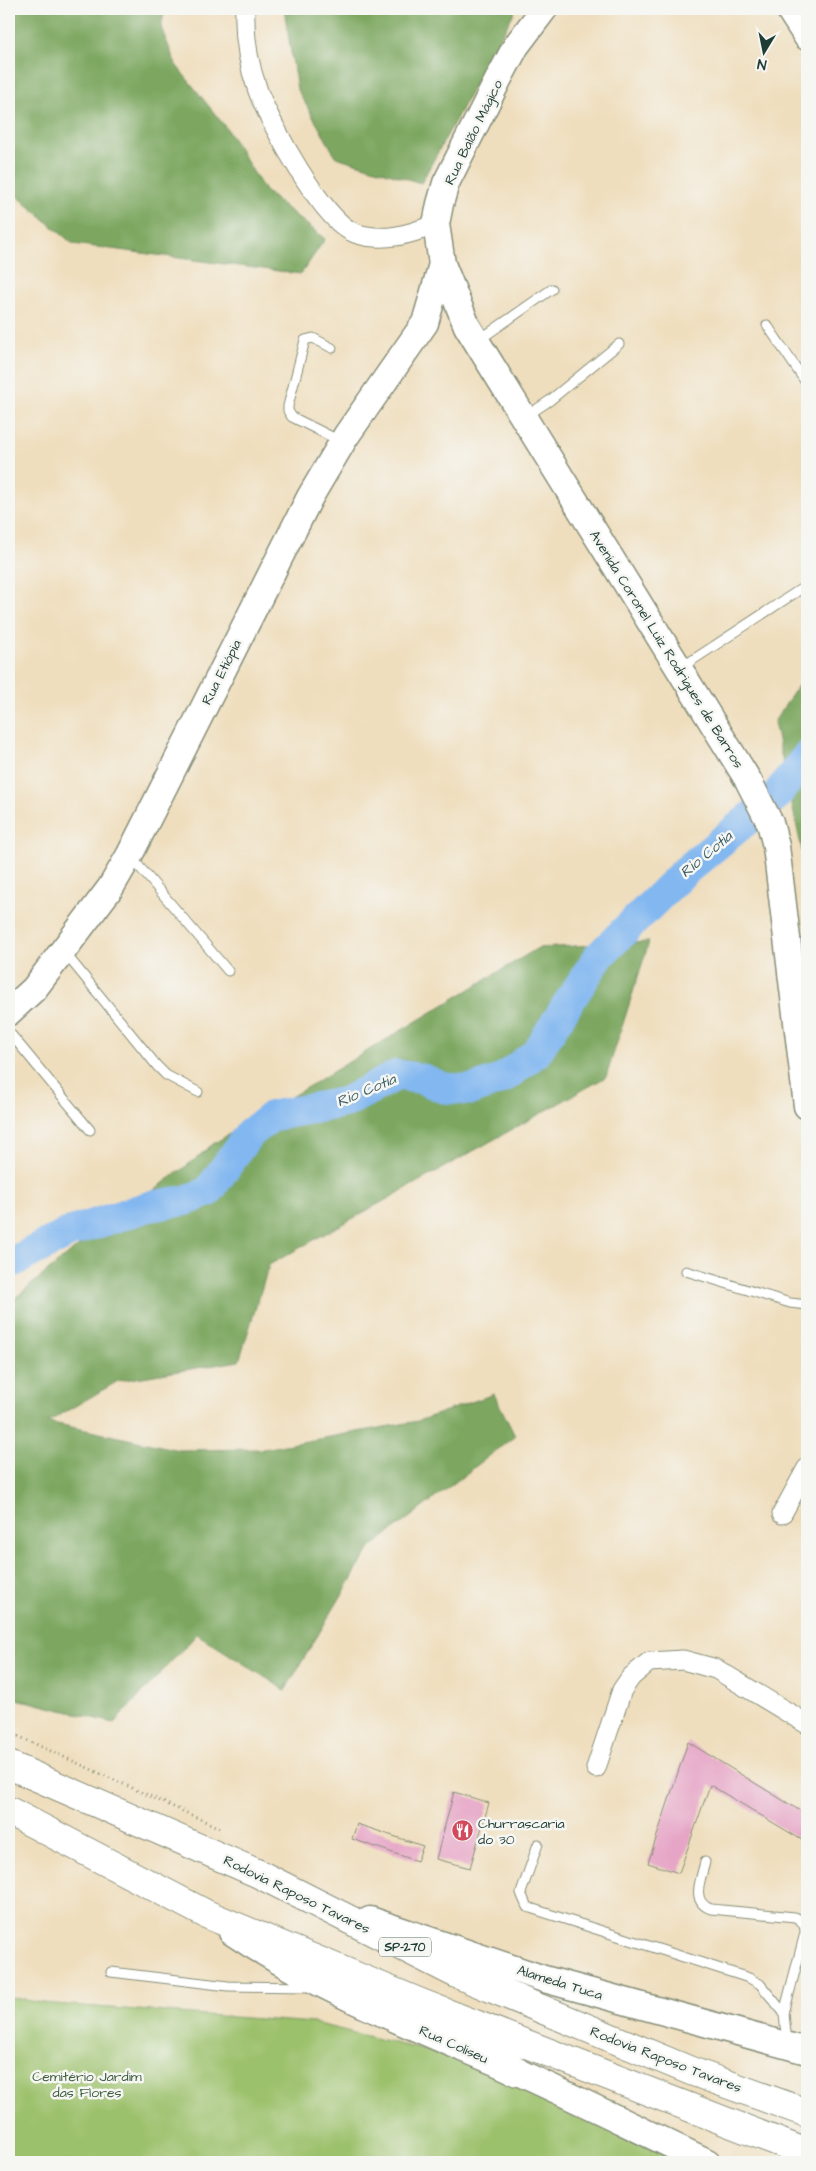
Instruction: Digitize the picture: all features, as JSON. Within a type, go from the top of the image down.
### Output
[{"type":"highway","name":"Rodovia Raposo Tavares","points":[[9,1765],[192,1843],[316,1902],[466,1978],[692,2070],[807,2113]]},
{"type":"highway","points":[[9,1811],[206,1914],[441,2011],[807,2152]]},
{"type":"highway","points":[[441,2011],[517,2072]]},
{"type":"street","points":[[245,9],[244,33],[258,92],[299,172],[335,219],[355,233],[377,238],[410,234],[436,224]]},
{"type":"street","name":"Rua Balão Mágico","points":[[436,224],[446,183],[460,154],[516,46],[544,9]]},
{"type":"street","points":[[789,9],[807,37]]},
{"type":"street","name":"Avenida Coronel Luiz Rodrigues de Barros","points":[[436,224],[442,264],[472,334],[748,780],[770,823],[779,863],[807,1106]]},
{"type":"street","name":"Rua Etiópia","points":[[9,1012],[34,989],[111,887],[129,856],[310,497],[343,442],[425,324],[442,264]]},
{"type":"street","points":[[425,324],[448,321],[472,334]]},
{"type":"street","points":[[782,1514],[807,1468]]},
{"type":"street","points":[[596,1768],[622,1690],[631,1677],[649,1662],[683,1660],[716,1669],[807,1724]]},
{"type":"street","name":"Alameda Tuca","points":[[316,1902],[544,1979],[797,2048]]},
{"type":"street","name":"Rua Coliseu","points":[[206,1914],[262,1952],[328,1987],[599,2109],[707,2162]]},
{"type":"lane","points":[[472,334],[552,289]]},
{"type":"lane","points":[[767,325],[807,384]]},
{"type":"lane","points":[[332,348],[313,338],[305,340],[288,411],[292,417],[343,442]]},
{"type":"lane","points":[[524,417],[549,401],[619,344]]},
{"type":"lane","points":[[679,668],[807,585]]},
{"type":"lane","points":[[129,856],[228,971]]},
{"type":"lane","points":[[63,950],[156,1066],[166,1075],[198,1092]]},
{"type":"lane","points":[[9,1032],[90,1130]]},
{"type":"lane","points":[[686,1271],[790,1303],[807,1306]]},
{"type":"lane","points":[[538,1844],[521,1893],[527,1907],[749,1978],[760,1984],[784,2013],[797,2048]]},
{"type":"lane","points":[[705,1862],[698,1890],[700,1902],[704,1907],[795,1917],[801,1920],[805,1926],[805,1934],[784,2013]]},
{"type":"lane","points":[[111,1972],[228,1986],[328,1987]]},
{"type":"path","points":[[9,1732],[222,1829]]},
{"type":"green space","points":[[14,9],[165,9],[161,27],[176,65],[227,129],[265,191],[325,239],[301,274],[73,244],[9,189],[9,34]]},
{"type":"green space","points":[[284,9],[516,9],[421,183],[336,157],[297,89]]},
{"type":"green space","points":[[807,672],[807,873],[774,722]]},
{"type":"green space","points":[[649,942],[606,1077],[269,1265],[239,1361],[118,1381],[48,1422],[179,1450],[263,1449],[418,1421],[494,1394],[515,1436],[370,1548],[285,1690],[197,1634],[114,1723],[9,1697],[9,1303],[71,1252],[213,1144],[538,948]]},
{"type":"green space","name":"Cemitério Jardim das Flores","points":[[9,1997],[42,2003],[314,2023],[496,2068],[691,2162],[9,2162]]},
{"type":"building","points":[[688,1742],[807,1815],[807,1843],[710,1785],[679,1873],[648,1863]]},
{"type":"building","name":"Churrascaria do 30","points":[[454,1792],[489,1803],[470,1868],[436,1859]]},
{"type":"building","points":[[357,1824],[423,1846],[417,1861],[352,1839]]},
{"type":"waterway","name":"Rio Cotia","points":[[9,1264],[70,1232],[147,1207],[187,1200],[208,1192],[248,1135],[272,1116],[346,1102],[397,1075],[423,1079],[444,1088],[471,1090],[502,1079],[536,1053],[598,957],[684,872],[775,797],[807,756]]},
{"type":"place","name":"Churrascaria do 30","points":[[462,1831]]}]
